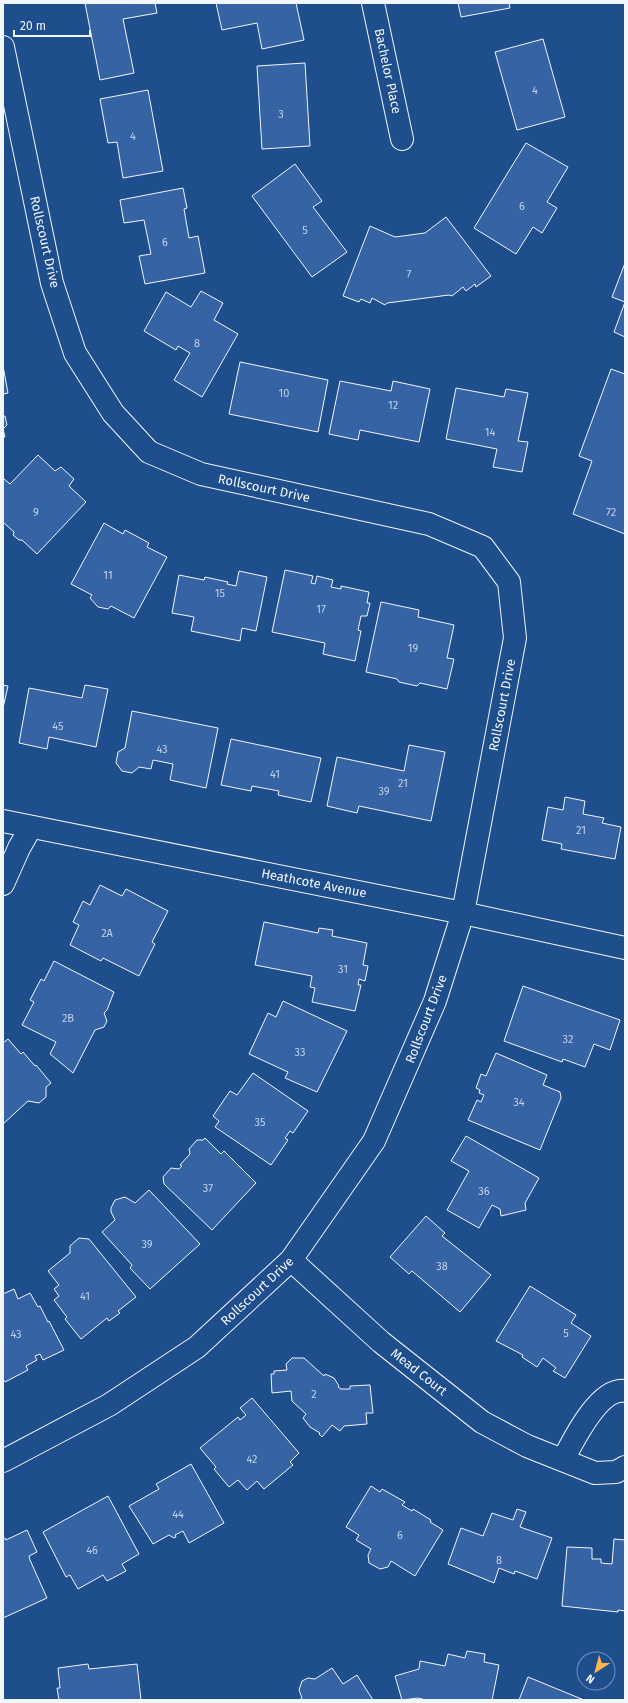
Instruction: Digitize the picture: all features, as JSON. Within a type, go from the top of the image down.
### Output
[{"type":"street","name":"Bachelor Place","points":[[373,3],[402,139]]},
{"type":"street","name":"Rollscourt Drive","points":[[3,47],[52,282],[75,354],[113,413],[149,452],[201,474],[429,524],[483,547],[509,582],[515,638],[464,913],[435,1001],[374,1141],[291,1260],[197,1347],[109,1405],[3,1461]]},
{"type":"street","name":"Heathcote Avenue","points":[[3,821],[464,913],[625,948]]},
{"type":"street","points":[[3,884],[19,848],[31,827]]},
{"type":"street","name":"Mead Court","points":[[291,1260],[381,1342],[482,1422],[527,1446],[595,1474],[616,1472],[625,1467]]},
{"type":"street","points":[[564,1460],[577,1433],[594,1410],[618,1390],[625,1391]]},
{"type":"building","points":[[85,3],[155,3],[157,13],[123,19],[134,73],[100,80]]},
{"type":"building","points":[[216,3],[296,3],[304,40],[262,49],[257,23],[222,30]]},
{"type":"building","points":[[458,3],[509,3],[510,8],[461,17]]},
{"type":"building","points":[[543,39],[565,117],[517,130],[495,52]]},
{"type":"building","points":[[305,63],[310,146],[262,149],[257,66]]},
{"type":"building","points":[[148,90],[163,171],[123,178],[117,142],[108,143],[100,99]]},
{"type":"building","points":[[526,143],[568,167],[547,202],[557,208],[542,233],[533,227],[516,254],[474,228]]},
{"type":"building","points":[[295,164],[322,201],[313,207],[347,252],[312,277],[252,196]]},
{"type":"building","points":[[183,188],[187,208],[184,209],[189,238],[198,236],[205,273],[145,284],[139,256],[151,254],[144,220],[124,223],[120,200]]},
{"type":"building","points":[[446,217],[491,276],[476,287],[475,284],[466,291],[463,287],[452,296],[449,295],[387,303],[385,305],[372,298],[370,303],[361,299],[359,302],[343,296],[370,226],[395,237],[425,233]]},
{"type":"building","points":[[625,263],[625,302],[612,297]]},
{"type":"building","points":[[201,291],[223,303],[214,320],[238,334],[202,397],[174,380],[190,353],[178,346],[176,350],[144,331],[166,292],[191,307]]},
{"type":"building","points":[[625,302],[625,337],[614,332]]},
{"type":"building","points":[[240,362],[328,380],[318,432],[229,414]]},
{"type":"building","points":[[3,366],[8,393],[3,394]]},
{"type":"building","points":[[611,369],[625,374],[625,534],[573,514],[592,461],[579,456]]},
{"type":"building","points":[[340,381],[391,391],[393,381],[430,389],[419,442],[360,430],[358,440],[329,434]]},
{"type":"building","points":[[456,388],[504,397],[506,389],[528,393],[518,441],[528,442],[522,472],[493,467],[497,449],[446,439]]},
{"type":"building","points":[[3,416],[5,416],[7,425],[3,429]]},
{"type":"building","points":[[38,455],[55,471],[61,467],[74,479],[69,486],[86,502],[37,554],[22,540],[19,540],[13,535],[14,532],[3,522],[3,478],[10,484]]},
{"type":"building","points":[[104,523],[123,534],[125,530],[149,543],[147,547],[167,557],[134,618],[111,606],[108,609],[98,607],[90,598],[92,595],[71,584]]},
{"type":"building","points":[[285,570],[313,576],[311,583],[315,584],[317,576],[333,580],[331,587],[341,589],[341,586],[369,592],[367,603],[370,603],[367,616],[361,616],[358,630],[361,631],[355,661],[323,654],[325,643],[272,632]]},
{"type":"building","points":[[239,571],[267,577],[256,631],[242,628],[240,641],[191,631],[194,617],[172,613],[179,575],[204,580],[205,577],[228,582],[227,584],[236,586]]},
{"type":"building","points":[[381,602],[419,610],[418,617],[454,625],[447,658],[454,659],[447,689],[420,683],[417,686],[399,682],[397,679],[366,672]]},
{"type":"building","points":[[3,685],[8,686],[3,708]]},
{"type":"building","points":[[85,685],[108,689],[96,747],[49,737],[47,749],[19,743],[29,688],[82,698]]},
{"type":"building","points":[[132,711],[218,728],[206,788],[170,780],[173,764],[153,760],[151,769],[139,767],[132,773],[122,771],[116,763],[118,752],[125,748]]},
{"type":"building","points":[[231,739],[321,758],[311,802],[278,795],[279,791],[252,786],[251,791],[221,785]]},
{"type":"building","points":[[409,745],[445,752],[431,821],[359,806],[357,813],[327,806],[337,757],[404,771]]},
{"type":"building","points":[[565,797],[585,801],[583,814],[604,818],[602,823],[621,827],[615,859],[561,849],[562,844],[542,840],[548,807],[563,810]]},
{"type":"building","points":[[100,885],[122,896],[126,889],[168,911],[152,942],[155,944],[139,976],[103,958],[101,961],[70,945],[79,925],[73,922],[83,901],[90,905]]},
{"type":"building","points":[[264,922],[318,933],[319,928],[333,930],[332,936],[367,943],[363,965],[368,966],[365,981],[359,979],[358,985],[361,985],[355,1011],[312,1002],[315,988],[310,987],[312,976],[255,965]]},
{"type":"building","points":[[54,961],[114,992],[107,1010],[104,1013],[107,1021],[104,1027],[95,1030],[73,1073],[50,1054],[56,1042],[22,1025],[34,1002],[30,1000],[41,979],[44,981]]},
{"type":"building","points":[[523,986],[620,1020],[610,1050],[594,1044],[585,1067],[563,1059],[562,1062],[504,1041]]},
{"type":"building","points":[[283,1001],[347,1031],[317,1092],[285,1078],[288,1072],[249,1054],[268,1013],[276,1017]]},
{"type":"building","points":[[8,1039],[21,1054],[23,1052],[35,1066],[36,1065],[51,1083],[46,1087],[46,1097],[39,1103],[28,1101],[3,1124],[3,1043]]},
{"type":"building","points":[[496,1053],[547,1075],[543,1085],[560,1092],[561,1098],[540,1150],[468,1120],[477,1100],[481,1102],[484,1095],[479,1093],[480,1090],[476,1088],[481,1074],[486,1076]]},
{"type":"building","points":[[253,1073],[308,1111],[293,1133],[290,1131],[285,1138],[288,1140],[271,1165],[215,1127],[219,1121],[213,1116],[230,1091],[237,1095]]},
{"type":"building","points":[[466,1136],[539,1178],[525,1203],[526,1210],[501,1216],[500,1209],[492,1205],[479,1228],[447,1210],[469,1171],[451,1161]]},
{"type":"building","points":[[205,1138],[221,1154],[224,1151],[256,1183],[212,1230],[164,1184],[163,1177],[171,1168],[179,1169],[182,1166],[180,1165],[190,1154],[189,1149],[197,1140],[203,1140]]},
{"type":"building","points":[[149,1190],[200,1244],[150,1289],[130,1268],[132,1265],[102,1232],[115,1220],[111,1212],[111,1208],[115,1200],[125,1197],[135,1203]]},
{"type":"building","points":[[426,1216],[445,1233],[442,1236],[491,1275],[460,1312],[412,1271],[409,1274],[390,1257]]},
{"type":"building","points":[[79,1238],[89,1239],[136,1297],[118,1311],[120,1313],[109,1321],[107,1318],[81,1339],[65,1319],[67,1317],[54,1300],[59,1296],[54,1289],[59,1285],[48,1271],[70,1253],[70,1246]]},
{"type":"building","points":[[530,1286],[576,1315],[571,1323],[591,1336],[565,1378],[553,1371],[556,1368],[543,1358],[537,1367],[522,1357],[523,1355],[496,1341]]},
{"type":"building","points":[[14,1289],[18,1299],[30,1293],[38,1307],[40,1306],[48,1322],[49,1321],[64,1350],[43,1360],[40,1354],[35,1356],[37,1360],[26,1366],[28,1370],[5,1382],[3,1379],[3,1294]]},
{"type":"building","points":[[292,1358],[304,1358],[324,1376],[325,1374],[334,1378],[339,1386],[338,1387],[341,1389],[350,1389],[350,1386],[370,1385],[373,1413],[366,1413],[367,1424],[344,1426],[340,1431],[332,1425],[322,1437],[319,1434],[320,1433],[310,1427],[303,1418],[306,1414],[292,1401],[291,1391],[272,1393],[271,1374],[274,1374],[274,1371],[287,1370],[286,1364]]},
{"type":"building","points":[[252,1398],[299,1453],[290,1462],[293,1465],[264,1489],[257,1481],[247,1490],[238,1480],[229,1487],[214,1469],[216,1467],[200,1448],[238,1417],[240,1420],[246,1415],[240,1408]]},
{"type":"building","points":[[191,1464],[224,1523],[189,1543],[183,1531],[175,1535],[176,1537],[174,1538],[169,1535],[153,1544],[129,1506],[159,1489],[156,1484]]},
{"type":"building","points":[[371,1486],[380,1492],[382,1489],[405,1502],[402,1505],[412,1511],[413,1509],[431,1520],[430,1522],[443,1530],[415,1576],[391,1561],[388,1567],[380,1569],[369,1563],[368,1555],[371,1549],[356,1540],[359,1535],[346,1527]]},
{"type":"building","points":[[108,1496],[139,1554],[122,1564],[126,1571],[107,1581],[103,1575],[78,1589],[70,1575],[66,1577],[43,1532]]},
{"type":"building","points":[[517,1509],[526,1512],[520,1527],[552,1538],[537,1579],[515,1571],[514,1574],[499,1568],[494,1583],[448,1564],[461,1528],[483,1536],[492,1513],[513,1520]]},
{"type":"building","points":[[27,1530],[37,1552],[29,1556],[30,1560],[47,1598],[3,1618],[3,1539],[5,1538],[6,1540]]},
{"type":"building","points":[[614,1539],[625,1540],[625,1611],[618,1610],[618,1612],[562,1606],[567,1547],[592,1548],[592,1559],[601,1559],[601,1563],[612,1564]]},
{"type":"building","points":[[467,1651],[485,1654],[484,1662],[499,1665],[492,1700],[426,1700],[418,1698],[402,1700],[395,1676],[419,1669],[420,1661],[445,1666],[448,1654],[465,1658]]},
{"type":"building","points":[[88,1664],[89,1669],[137,1664],[141,1700],[59,1700],[57,1688],[60,1688],[58,1668]]},
{"type":"building","points":[[332,1668],[343,1684],[357,1675],[373,1700],[299,1700],[302,1698],[299,1690],[302,1681],[308,1678],[315,1679]]},
{"type":"building","points":[[528,1677],[584,1700],[519,1700]]}]
